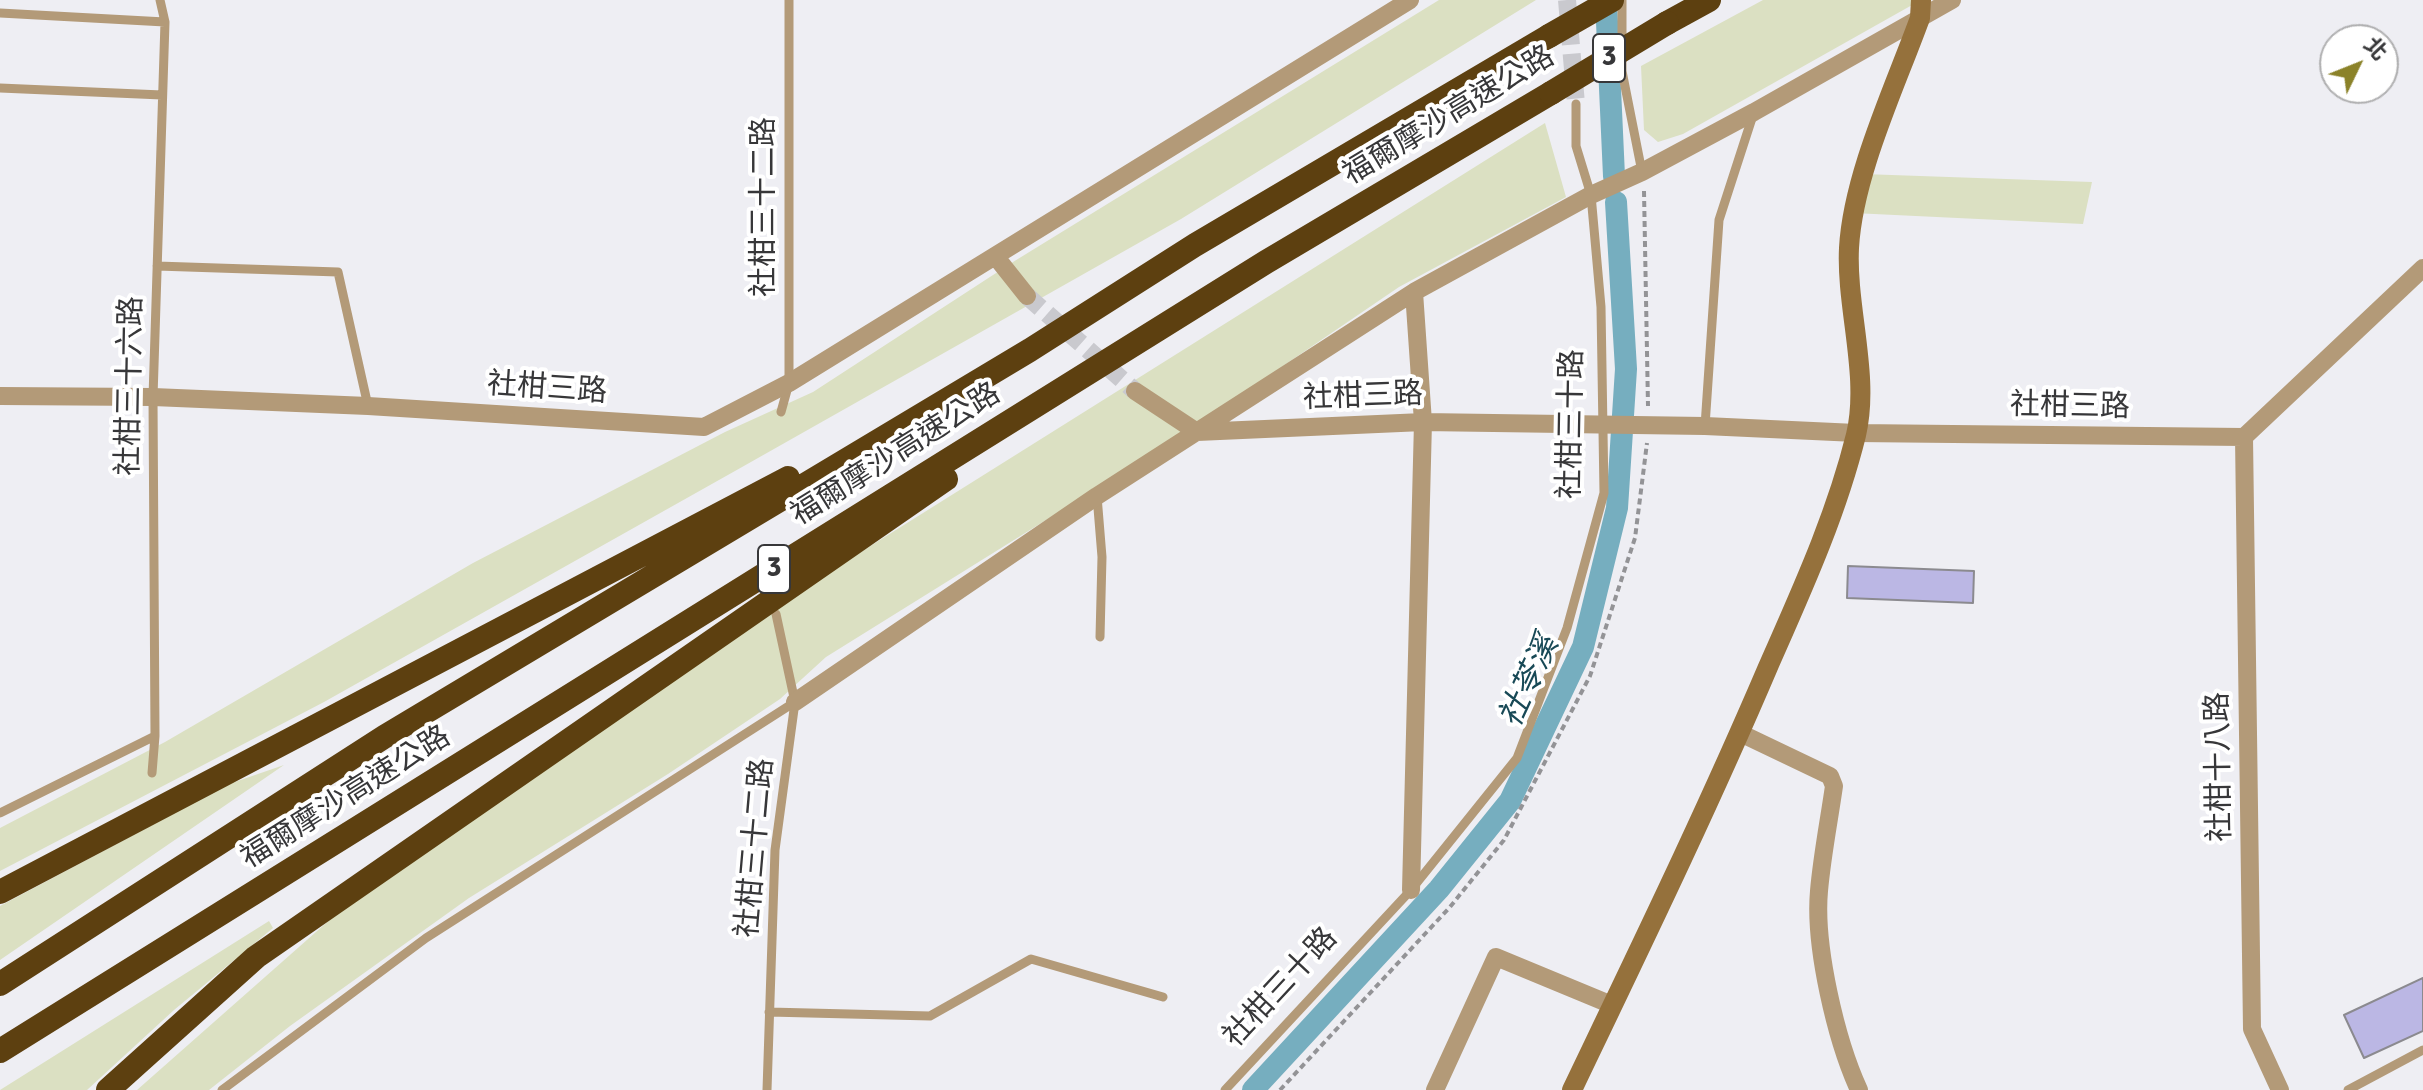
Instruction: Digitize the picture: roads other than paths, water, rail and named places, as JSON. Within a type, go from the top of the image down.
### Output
[{"type":"highway","name":"福爾摩沙高速公路","points":[[0,984],[384,737],[1030,350],[1195,245],[1612,0]]},
{"type":"highway","name":"福爾摩沙高速公路","points":[[0,1051],[1203,301],[1709,0]]},
{"type":"highway","points":[[108,1090],[256,957],[1203,301]]},
{"type":"highway","points":[[0,892],[1030,350]]},
{"type":"street","name":"社柑三路","points":[[0,396],[153,397],[368,406],[704,427],[789,383],[996,257],[1384,9],[1410,0]]},
{"type":"street","points":[[795,702],[1097,496],[1414,292],[1591,195],[1642,172],[1754,112],[1920,9],[1952,0]]},
{"type":"street","points":[[1572,1090],[1740,733],[1820,547],[1856,433],[1859,383],[1849,249],[1853,213],[1863,174],[1920,9]]},
{"type":"street","points":[[996,257],[1027,296]]},
{"type":"street","points":[[2244,437],[2423,268]]},
{"type":"street","points":[[1411,890],[1423,422],[1414,292]]},
{"type":"street","points":[[1135,391],[1197,432]]},
{"type":"street","name":"社柑三路","points":[[1197,432],[1423,422],[1705,426],[1856,433],[2244,437]]},
{"type":"street","name":"社柑十八路","points":[[2244,437],[2252,1029],[2280,1090]]},
{"type":"street","points":[[1740,733],[1830,776],[1834,786],[1819,893],[1821,956],[1849,1069],[1859,1090]]},
{"type":"street","points":[[1435,1090],[1496,957],[1612,1005]]},
{"type":"lane","name":"社柑三十六路","points":[[152,773],[155,736],[153,397],[165,22],[160,0]]},
{"type":"lane","name":"社柑三十二路","points":[[781,412],[789,383],[789,0]]},
{"type":"lane","points":[[1622,0],[1622,71],[1642,172]]},
{"type":"lane","points":[[0,13],[165,22]]},
{"type":"lane","points":[[0,88],[162,95]]},
{"type":"lane","name":"社柑三十路","points":[[1225,1090],[1411,890],[1517,758],[1567,628],[1604,493],[1601,307],[1591,195],[1576,146],[1576,104]]},
{"type":"lane","points":[[1705,426],[1719,220],[1754,112]]},
{"type":"lane","points":[[157,266],[338,272],[368,406]]},
{"type":"lane","points":[[1097,496],[1102,557],[1100,637]]},
{"type":"lane","name":"社柑三十二路","points":[[767,1090],[775,850],[795,702],[776,614]]},
{"type":"lane","points":[[222,1090],[426,938],[795,702]]},
{"type":"lane","points":[[0,813],[155,736]]},
{"type":"lane","points":[[769,1012],[930,1016],[1031,959],[1163,997]]},
{"type":"lane","points":[[2348,1090],[2423,1050]]},
{"type":"waterway","name":"社苓溪","points":[[1606,0],[1614,176]]},
{"type":"waterway","name":"社苓溪","points":[[1253,1090],[1439,889],[1510,801],[1583,647],[1617,508],[1626,369],[1616,202]]},
{"type":"tunnel","points":[[1567,0],[1576,104]]},
{"type":"tunnel","points":[[1027,296],[1135,391]]}]
